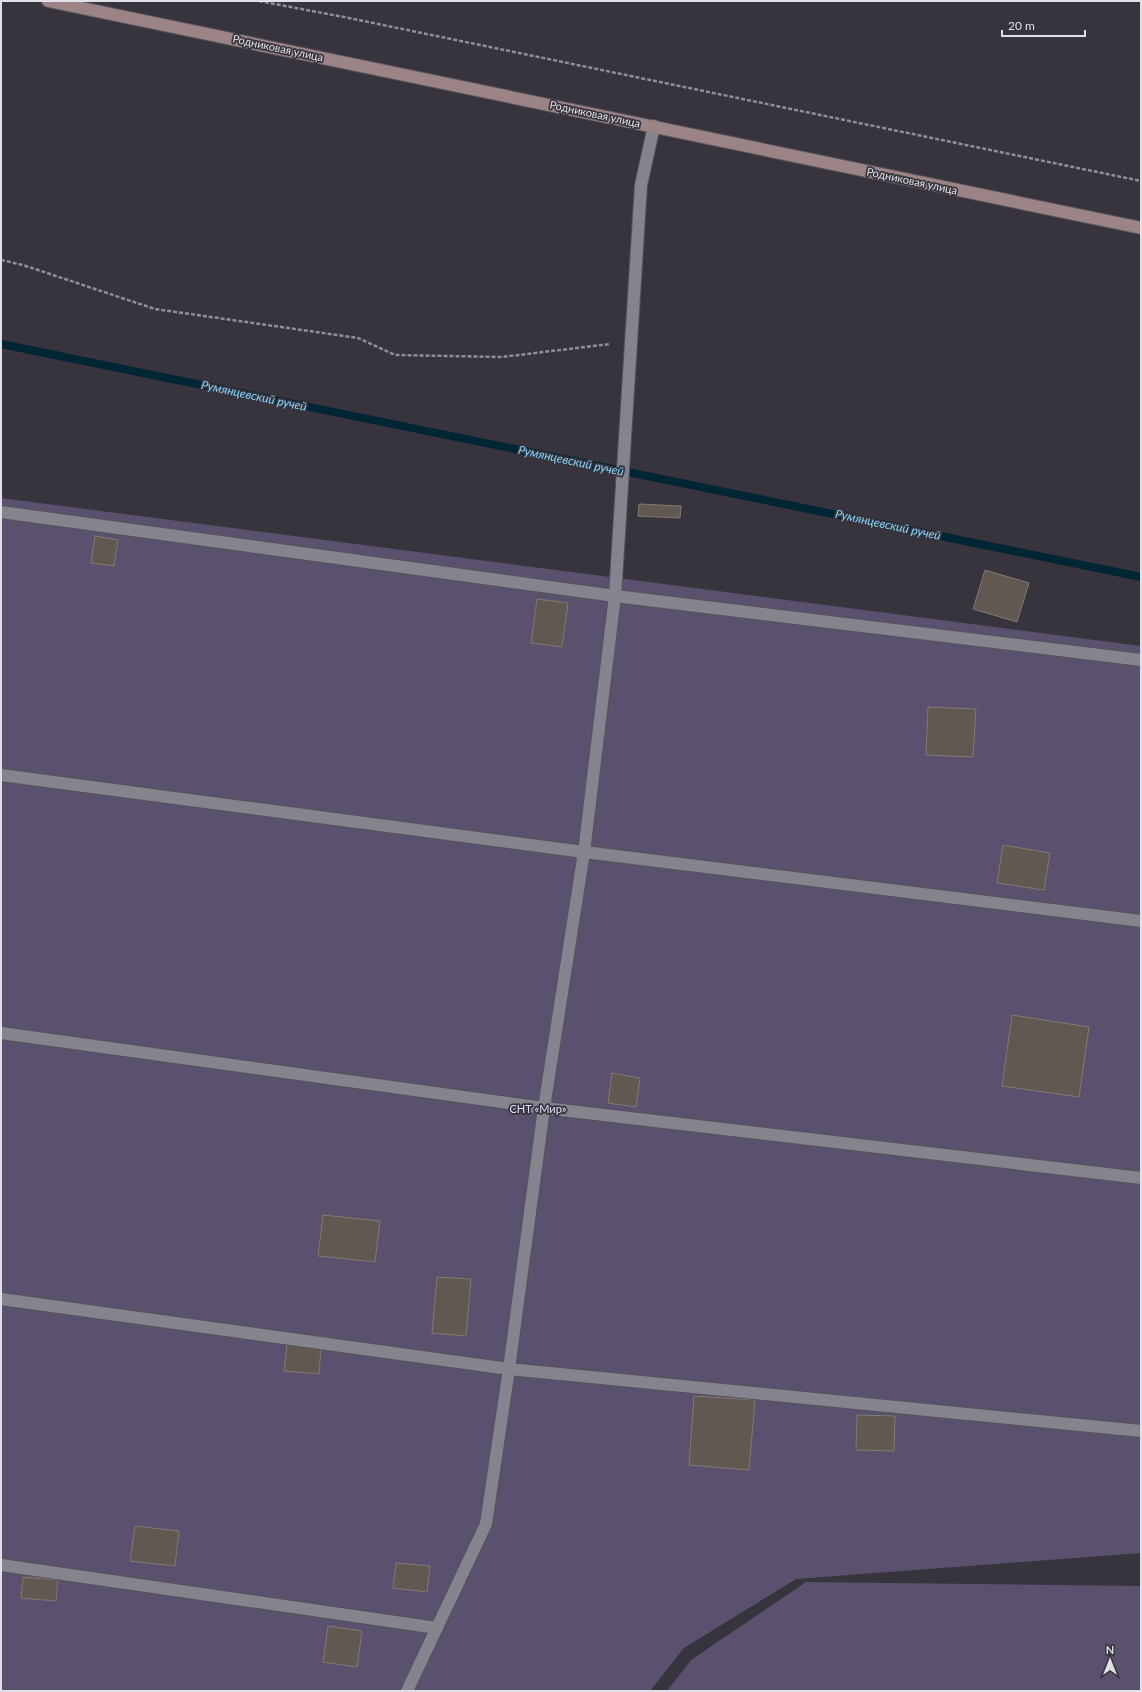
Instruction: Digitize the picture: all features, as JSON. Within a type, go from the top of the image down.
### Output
[{"type":"main road","name":"Родниковая улица","points":[[48,1],[1141,228]]},
{"type":"lane","points":[[407,1691],[486,1524],[509,1369],[544,1108],[584,852],[615,596],[641,185],[654,126]]},
{"type":"lane","points":[[1,512],[615,596],[1141,660]]},
{"type":"lane","points":[[1,774],[584,852],[1141,921]]},
{"type":"lane","points":[[1,1033],[544,1108],[1141,1178]]},
{"type":"lane","points":[[1,1299],[509,1369],[1141,1431]]},
{"type":"lane","points":[[1,1565],[437,1628]]},
{"type":"path","points":[[259,1],[356,19],[1141,181]]},
{"type":"path","points":[[1,260],[23,264],[155,309],[358,338],[395,355],[502,357],[631,342]]},
{"type":"green space","name":"СНТ «Мир»","points":[[1,498],[1141,646],[1141,1553],[796,1579],[684,1648],[650,1691],[1,1691]]},
{"type":"green space","points":[[806,1582],[1141,1586],[1141,1691],[667,1691],[691,1660]]},
{"type":"building","points":[[639,504],[681,506],[680,518],[638,516]]},
{"type":"building","points":[[95,536],[118,540],[114,566],[91,563]]},
{"type":"building","points":[[985,570],[1029,583],[1017,622],[973,609]]},
{"type":"building","points":[[537,599],[568,603],[562,647],[531,643]]},
{"type":"building","points":[[928,707],[976,709],[973,757],[926,755]]},
{"type":"building","points":[[1003,845],[1050,853],[1044,890],[997,883]]},
{"type":"building","points":[[1012,1015],[1089,1027],[1079,1097],[1002,1086]]},
{"type":"building","points":[[612,1073],[640,1078],[636,1107],[608,1103]]},
{"type":"building","points":[[323,1215],[380,1221],[375,1262],[318,1256]]},
{"type":"building","points":[[437,1277],[471,1279],[466,1336],[432,1333]]},
{"type":"building","points":[[287,1344],[321,1347],[319,1374],[284,1371]]},
{"type":"building","points":[[694,1396],[755,1400],[749,1470],[689,1465]]},
{"type":"building","points":[[857,1415],[895,1416],[894,1451],[856,1450]]},
{"type":"building","points":[[135,1526],[179,1531],[175,1566],[130,1561]]},
{"type":"building","points":[[396,1563],[430,1566],[427,1592],[393,1588]]},
{"type":"building","points":[[23,1577],[58,1580],[56,1601],[21,1598]]},
{"type":"building","points":[[328,1626],[362,1631],[357,1667],[323,1662]]},
{"type":"waterway","name":"Румянцевский ручей","points":[[1,344],[1141,577]]}]
